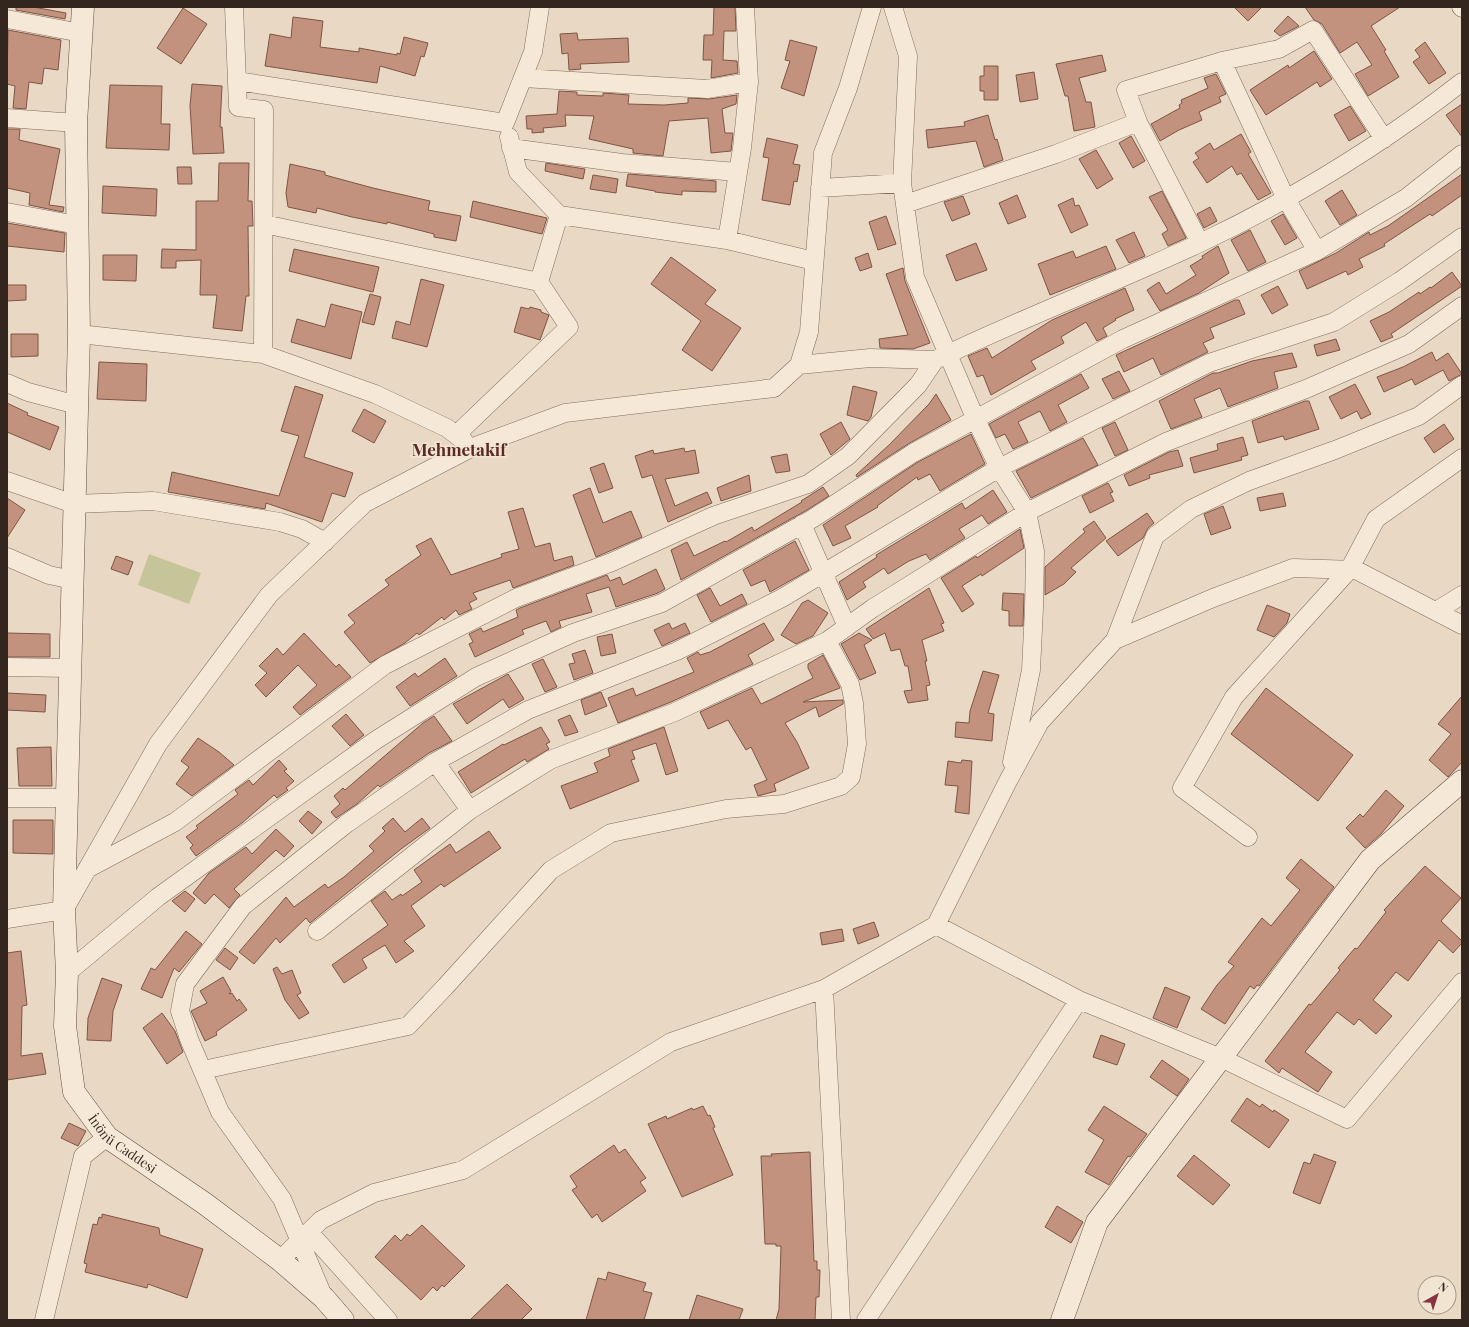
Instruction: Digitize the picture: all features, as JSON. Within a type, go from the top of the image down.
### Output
[{"type":"main road","name":"İnönü Caddesi","points":[[83,7],[76,123],[79,334],[64,910],[67,973],[65,1026],[74,1092],[107,1136],[204,1203],[280,1260],[324,1298],[344,1320]]},
{"type":"main road","points":[[1062,1320],[1097,1222],[1370,860],[1462,781]]},
{"type":"main road","name":"İnönü Caddesi","points":[[324,1298],[338,1320]]},
{"type":"street","points":[[234,7],[238,107],[264,110],[263,354]]},
{"type":"street","points":[[540,7],[533,52],[505,123],[518,172],[559,215],[726,240],[814,261]]},
{"type":"street","points":[[726,240],[738,172],[749,82],[745,7]]},
{"type":"street","points":[[7,919],[64,910],[158,744],[270,595],[365,503],[473,447],[565,413],[774,388],[799,365],[808,332],[823,153],[848,88],[872,7]]},
{"type":"street","points":[[893,7],[908,56],[902,183],[915,277],[942,357],[1000,468],[1027,512],[1035,551],[1034,608],[1030,670],[1008,781]]},
{"type":"street","points":[[7,19],[81,33]]},
{"type":"street","points":[[1200,243],[1138,122],[1126,90],[1222,61],[1278,49],[1313,30],[1384,139]]},
{"type":"street","points":[[1222,61],[1286,199],[1317,251]]},
{"type":"street","points":[[523,78],[707,89],[749,82]]},
{"type":"street","points":[[237,81],[505,123]]},
{"type":"street","points":[[799,365],[870,358],[942,357],[1200,243],[1286,199],[1384,139],[1462,82]]},
{"type":"street","points":[[7,118],[76,123]]},
{"type":"street","points":[[905,204],[1056,154],[1138,122]]},
{"type":"street","points":[[512,148],[622,163],[738,172]]},
{"type":"street","points":[[67,973],[164,893],[376,740],[476,676],[573,633],[662,603],[802,524],[913,453],[1123,340],[1317,251],[1406,198],[1462,154]]},
{"type":"street","points":[[820,188],[902,183]]},
{"type":"street","points":[[7,212],[77,225]]},
{"type":"street","points":[[539,282],[559,215]]},
{"type":"street","points":[[264,224],[539,282],[569,327],[456,434]]},
{"type":"street","points":[[324,1298],[304,1236],[282,1199],[220,1112],[189,1039],[180,1011],[185,984],[243,906],[346,824],[435,762],[528,710],[677,651],[782,598],[1000,468],[1209,363],[1334,322],[1400,281],[1462,237]]},
{"type":"street","points":[[317,931],[470,810],[550,760],[675,712],[827,641],[872,608],[1027,512],[1166,442],[1306,388],[1409,344],[1462,306]]},
{"type":"street","points":[[79,334],[263,354],[375,394],[447,428],[473,447]]},
{"type":"street","points":[[87,869],[176,822],[385,665],[516,598],[612,562],[713,516],[808,484],[848,456],[918,385],[942,357]]},
{"type":"street","points":[[7,383],[28,392],[77,405]]},
{"type":"street","points":[[280,1260],[321,1220],[374,1193],[463,1170],[671,1042],[824,989],[936,925],[1008,781],[1040,722],[1115,640],[1155,536],[1190,509],[1249,481],[1335,450],[1419,416],[1462,385]]},
{"type":"street","points":[[1248,837],[1182,788],[1234,697],[1349,570],[1376,519],[1462,458]]},
{"type":"street","points":[[7,481],[74,504],[161,502],[280,522],[302,529],[325,542]]},
{"type":"street","points":[[802,524],[822,574],[847,627]]},
{"type":"street","points":[[7,557],[50,575],[73,580]]},
{"type":"street","points":[[1115,640],[1214,598],[1293,568],[1356,570],[1462,625]]},
{"type":"street","points":[[1436,611],[1462,595]]},
{"type":"street","points":[[203,1070],[408,1026],[551,870],[611,833],[726,809],[784,804],[841,786],[851,777],[857,744],[854,703],[850,684],[827,641]]},
{"type":"street","points":[[7,667],[70,668]]},
{"type":"street","points":[[435,762],[470,810]]},
{"type":"street","points":[[7,798],[67,798]]},
{"type":"street","points":[[936,925],[1079,1000],[1221,1058],[1347,1119],[1462,982]]},
{"type":"street","points":[[824,989],[841,1320]]},
{"type":"street","points":[[866,1320],[1079,1000]]},
{"type":"street","points":[[44,1320],[83,1156],[107,1136]]},
{"type":"street","points":[[304,1236],[388,1320]]},
{"type":"green space","points":[[149,554],[201,573],[189,604],[138,585]]},
{"type":"building","points":[[16,7],[33,7],[66,13],[65,19],[16,10]]},
{"type":"building","points":[[714,7],[735,7],[736,31],[724,31],[723,60],[737,61],[738,73],[711,78],[712,60],[703,60],[704,35],[713,35]]},
{"type":"building","points":[[1234,7],[1262,7],[1248,21]]},
{"type":"building","points":[[1305,7],[1400,7],[1371,26],[1386,50],[1384,51],[1399,77],[1368,96],[1355,74],[1372,65],[1357,42],[1340,53],[1322,24],[1314,20]]},
{"type":"building","points":[[183,8],[207,24],[181,64],[157,48]]},
{"type":"building","points":[[1288,16],[1299,26],[1280,36],[1274,31]]},
{"type":"building","points":[[293,17],[323,21],[320,47],[359,52],[359,48],[397,55],[397,53],[400,54],[404,37],[428,43],[424,57],[421,56],[415,76],[380,66],[377,83],[265,66],[270,34],[291,38]]},
{"type":"building","points":[[8,30],[61,40],[58,70],[44,68],[42,84],[29,82],[26,109],[13,108],[15,86],[7,84]]},
{"type":"building","points":[[577,33],[578,40],[628,38],[629,62],[580,64],[581,69],[569,70],[568,53],[562,54],[560,34]]},
{"type":"building","points":[[790,40],[817,47],[804,96],[781,88],[790,61],[785,60]]},
{"type":"building","points":[[1425,42],[1446,73],[1429,84],[1413,62],[1420,57],[1415,50]]},
{"type":"building","points":[[1314,51],[1332,79],[1320,87],[1317,82],[1266,115],[1250,90],[1288,65],[1289,68]]},
{"type":"building","points":[[1102,55],[1106,71],[1079,78],[1086,102],[1091,102],[1095,127],[1074,131],[1068,96],[1065,96],[1056,64]]},
{"type":"building","points":[[984,66],[998,66],[998,100],[984,100],[984,91],[980,91],[980,76],[984,76]]},
{"type":"building","points":[[1034,72],[1038,99],[1020,102],[1016,75]]},
{"type":"building","points":[[1216,74],[1226,94],[1219,97],[1221,102],[1199,112],[1202,120],[1179,130],[1160,141],[1151,124],[1180,108],[1179,105],[1182,103],[1181,100],[1208,88],[1204,78]]},
{"type":"building","points":[[192,84],[222,86],[220,127],[222,127],[224,153],[193,154],[190,106]]},
{"type":"building","points":[[110,85],[162,86],[161,124],[170,124],[169,150],[106,148]]},
{"type":"building","points":[[559,91],[577,92],[577,95],[603,96],[603,93],[629,95],[628,104],[664,105],[688,103],[688,98],[709,99],[737,95],[736,104],[722,109],[725,133],[733,133],[731,151],[711,153],[708,118],[669,121],[663,156],[633,153],[633,149],[589,139],[594,116],[565,115],[566,126],[543,128],[544,132],[532,133],[532,129],[527,129],[526,116],[557,114]]},
{"type":"building","points":[[1462,104],[1462,137],[1446,115]]},
{"type":"building","points":[[1350,106],[1366,131],[1349,141],[1334,115]]},
{"type":"building","points":[[988,115],[995,140],[997,139],[1003,160],[984,167],[976,141],[928,148],[926,130],[965,126],[964,122]]},
{"type":"building","points":[[7,129],[20,129],[19,140],[60,149],[49,205],[64,207],[63,212],[29,205],[30,193],[7,188]]},
{"type":"building","points":[[1241,134],[1251,152],[1248,154],[1271,193],[1258,200],[1241,173],[1237,175],[1232,166],[1207,183],[1193,162],[1199,158],[1195,153],[1210,143],[1214,150]]},
{"type":"building","points":[[1131,136],[1145,161],[1133,168],[1119,143]]},
{"type":"building","points":[[767,138],[798,145],[793,164],[800,165],[797,182],[794,181],[790,205],[762,200],[769,158],[763,157]]},
{"type":"building","points":[[1096,150],[1113,179],[1097,189],[1079,159]]},
{"type":"building","points":[[219,163],[249,163],[248,201],[252,201],[253,226],[248,226],[249,296],[246,296],[242,331],[213,328],[217,295],[200,295],[201,260],[176,261],[176,268],[161,268],[162,249],[196,250],[196,201],[218,201]]},
{"type":"building","points":[[546,163],[585,169],[583,179],[545,171]]},
{"type":"building","points":[[290,164],[325,172],[325,175],[373,188],[430,201],[428,210],[461,216],[456,241],[434,237],[434,234],[387,222],[387,224],[317,208],[316,213],[288,207],[286,193]]},
{"type":"building","points":[[177,167],[191,167],[192,184],[178,184]]},
{"type":"building","points":[[628,174],[716,181],[716,192],[682,191],[682,195],[655,192],[626,186]]},
{"type":"building","points":[[1462,174],[1462,195],[1432,216],[1430,214],[1384,244],[1385,246],[1359,259],[1363,267],[1348,275],[1346,271],[1307,289],[1299,271],[1336,253],[1369,232],[1370,235],[1388,226]]},
{"type":"building","points":[[593,175],[618,179],[616,193],[590,189]]},
{"type":"building","points":[[103,186],[157,189],[156,216],[102,213]]},
{"type":"building","points":[[1342,190],[1357,215],[1340,225],[1325,201]]},
{"type":"building","points":[[1162,191],[1186,238],[1168,246],[1162,234],[1168,230],[1149,197]]},
{"type":"building","points":[[1017,195],[1026,217],[1008,224],[999,203]]},
{"type":"building","points":[[963,196],[970,214],[952,221],[944,202]]},
{"type":"building","points":[[1073,198],[1075,206],[1079,205],[1088,225],[1071,233],[1058,205]]},
{"type":"building","points":[[473,201],[547,218],[542,234],[470,217]]},
{"type":"building","points":[[1210,207],[1217,221],[1204,228],[1197,214]]},
{"type":"building","points":[[1283,214],[1297,238],[1285,245],[1271,221]]},
{"type":"building","points":[[886,216],[896,244],[878,250],[869,222]]},
{"type":"building","points":[[7,223],[65,233],[64,252],[7,246]]},
{"type":"building","points":[[1250,230],[1266,262],[1248,271],[1231,240]]},
{"type":"building","points":[[1134,232],[1145,256],[1129,263],[1116,240]]},
{"type":"building","points":[[976,243],[987,270],[956,281],[946,255]]},
{"type":"building","points":[[1106,246],[1116,269],[1050,295],[1038,264],[1073,251],[1076,258]]},
{"type":"building","points":[[1218,246],[1229,273],[1199,293],[1160,311],[1147,290],[1159,282],[1166,294],[1196,275],[1190,266]]},
{"type":"building","points":[[294,249],[379,267],[373,292],[289,271]]},
{"type":"building","points":[[868,253],[872,267],[860,271],[855,258]]},
{"type":"building","points":[[103,255],[137,255],[136,281],[103,280]]},
{"type":"building","points":[[671,257],[716,290],[705,304],[741,328],[712,371],[682,350],[701,321],[651,284]]},
{"type":"building","points":[[903,268],[905,281],[930,343],[913,349],[880,348],[879,339],[908,335],[886,274]]},
{"type":"building","points":[[1452,272],[1462,286],[1391,334],[1393,337],[1381,342],[1370,321],[1389,312],[1419,292],[1420,294],[1430,287],[1431,288]]},
{"type":"building","points":[[421,279],[444,285],[427,347],[392,338],[396,321],[410,325]]},
{"type":"building","points":[[7,285],[26,285],[26,300],[7,301]]},
{"type":"building","points":[[1278,286],[1288,305],[1272,314],[1261,295]]},
{"type":"building","points":[[1125,288],[1134,310],[1115,319],[1116,320],[1103,328],[1107,336],[1097,341],[1086,322],[1061,337],[1064,343],[1031,361],[1036,369],[991,395],[983,375],[977,377],[968,356],[987,348],[992,358],[1052,320]]},
{"type":"building","points":[[370,294],[381,297],[374,325],[362,322]]},
{"type":"building","points":[[1235,300],[1239,300],[1245,314],[1210,328],[1214,338],[1203,343],[1208,352],[1161,375],[1153,358],[1124,372],[1116,355]]},
{"type":"building","points":[[331,304],[362,312],[351,359],[291,342],[297,319],[325,327]]},
{"type":"building","points":[[521,307],[529,309],[530,307],[541,310],[541,312],[549,315],[540,340],[514,332]]},
{"type":"building","points":[[11,334],[38,334],[38,356],[11,357]]},
{"type":"building","points":[[1336,339],[1340,350],[1317,356],[1314,345]]},
{"type":"building","points":[[1432,352],[1436,361],[1448,353],[1462,374],[1449,381],[1443,370],[1415,385],[1412,379],[1384,392],[1377,377],[1403,367]]},
{"type":"building","points":[[1292,353],[1297,367],[1274,372],[1278,388],[1228,407],[1220,388],[1194,399],[1202,417],[1171,429],[1159,401],[1213,373],[1218,373],[1252,361]]},
{"type":"building","points":[[99,362],[147,364],[146,401],[97,399]]},
{"type":"building","points":[[1119,371],[1130,391],[1113,399],[1102,379]]},
{"type":"building","points":[[1081,374],[1089,388],[1058,405],[1067,422],[1050,431],[1040,411],[1018,422],[1028,442],[1013,449],[1005,434],[996,438],[989,424]]},
{"type":"building","points":[[1355,384],[1371,414],[1361,419],[1357,411],[1341,419],[1329,397]]},
{"type":"building","points":[[295,386],[323,395],[304,457],[353,473],[345,497],[332,493],[322,522],[266,503],[265,509],[168,492],[172,472],[279,496],[299,436],[281,431]]},
{"type":"building","points":[[853,386],[877,392],[871,417],[868,421],[847,415]]},
{"type":"building","points":[[936,394],[951,420],[908,444],[857,477],[856,475],[889,445],[929,404]]},
{"type":"building","points":[[1305,401],[1309,401],[1319,429],[1285,440],[1283,436],[1258,443],[1252,421]]},
{"type":"building","points":[[7,403],[28,413],[27,415],[59,427],[50,450],[7,432]]},
{"type":"building","points":[[364,409],[386,421],[374,443],[352,431]]},
{"type":"building","points":[[841,422],[850,439],[831,455],[820,434]]},
{"type":"building","points":[[1115,422],[1128,450],[1115,456],[1102,428]]},
{"type":"building","points":[[1444,424],[1454,439],[1434,453],[1424,438]]},
{"type":"building","points":[[971,434],[985,464],[940,491],[930,474],[918,480],[917,477],[877,506],[878,507],[845,526],[851,538],[833,546],[823,525],[918,462]]},
{"type":"building","points":[[1243,437],[1248,455],[1241,457],[1242,460],[1194,473],[1190,458],[1218,450],[1217,444]]},
{"type":"building","points":[[1083,438],[1098,465],[1031,498],[1016,471]]},
{"type":"building","points":[[684,448],[685,452],[695,450],[699,473],[665,479],[675,506],[707,492],[712,503],[668,522],[652,475],[642,478],[635,456],[653,450],[654,454]]},
{"type":"building","points":[[1178,450],[1183,466],[1149,475],[1150,478],[1129,486],[1124,475],[1169,452]]},
{"type":"building","points":[[787,454],[790,471],[776,473],[771,457]]},
{"type":"building","points":[[604,463],[613,488],[599,493],[590,468]]},
{"type":"building","points":[[749,475],[751,491],[721,501],[717,488]]},
{"type":"building","points":[[1108,483],[1113,492],[1110,493],[1114,501],[1090,513],[1082,496]]},
{"type":"building","points":[[823,487],[829,496],[807,510],[681,580],[671,550],[687,542],[694,556],[725,541],[726,542],[752,527],[754,531],[802,502],[801,501]]},
{"type":"building","points":[[590,488],[603,523],[631,511],[642,537],[596,557],[573,495]]},
{"type":"building","points":[[993,490],[1007,512],[988,524],[982,515],[959,529],[965,538],[930,560],[926,554],[909,561],[888,574],[884,568],[863,582],[866,587],[847,600],[839,582],[877,557],[876,555],[962,503],[965,509]]},
{"type":"building","points":[[1283,493],[1286,506],[1260,511],[1257,498]]},
{"type":"building","points":[[7,498],[25,510],[7,538]]},
{"type":"building","points":[[1223,506],[1231,528],[1211,535],[1204,514]]},
{"type":"building","points":[[523,508],[535,547],[550,543],[554,561],[572,556],[574,565],[513,588],[510,580],[473,593],[477,599],[469,603],[472,609],[459,615],[456,610],[444,620],[442,617],[419,635],[417,633],[405,643],[370,663],[344,632],[355,623],[348,615],[389,585],[385,580],[421,555],[416,546],[431,538],[451,575],[502,557],[501,554],[519,549],[508,512]]},
{"type":"building","points":[[1147,513],[1154,523],[1148,528],[1143,538],[1118,556],[1106,541]]},
{"type":"building","points":[[1094,521],[1106,538],[1071,568],[1076,572],[1064,584],[1045,595],[1045,567],[1085,532],[1083,529]]},
{"type":"building","points":[[1020,529],[1024,548],[982,576],[981,574],[962,586],[974,604],[962,612],[941,578],[976,556],[977,558]]},
{"type":"building","points":[[795,541],[809,570],[770,592],[765,580],[751,586],[743,570]]},
{"type":"building","points":[[116,556],[133,562],[128,575],[111,569]]},
{"type":"building","points":[[656,569],[665,589],[658,593],[616,607],[609,587],[586,594],[592,612],[559,621],[561,627],[551,632],[546,621],[522,630],[524,634],[475,657],[469,644],[473,642],[469,634],[481,628],[483,632],[518,617],[516,610],[520,608],[607,575],[610,581],[620,577],[623,585]]},
{"type":"building","points":[[710,588],[720,606],[742,594],[747,604],[711,622],[697,595]]},
{"type":"building","points":[[929,588],[944,623],[941,624],[944,631],[922,640],[927,661],[925,661],[930,685],[926,686],[928,700],[908,703],[904,691],[912,690],[908,666],[905,666],[900,649],[891,651],[885,633],[873,639],[866,629]]},
{"type":"building","points":[[1003,593],[1024,594],[1023,626],[1009,626],[1009,611],[1002,610]]},
{"type":"building","points":[[808,600],[828,613],[813,636],[796,644],[781,635],[802,603]]},
{"type":"building","points":[[1267,605],[1290,614],[1287,623],[1274,637],[1257,630]]},
{"type":"building","points":[[669,623],[672,629],[685,623],[690,633],[662,646],[654,630]]},
{"type":"building","points":[[764,623],[774,640],[748,655],[753,664],[671,702],[618,723],[608,698],[633,688],[636,696],[694,672],[687,658],[698,652],[700,655],[710,652]]},
{"type":"building","points":[[7,633],[50,634],[50,657],[7,657]]},
{"type":"building","points":[[304,633],[336,667],[339,664],[351,677],[300,715],[293,707],[317,685],[298,665],[266,697],[255,685],[267,673],[259,666],[277,648],[283,655]]},
{"type":"building","points":[[859,633],[872,640],[864,645],[876,673],[860,680],[841,644]]},
{"type":"building","points":[[612,634],[616,653],[601,656],[597,637]]},
{"type":"building","points":[[585,650],[593,673],[574,680],[569,664],[575,663],[572,654]]},
{"type":"building","points":[[823,655],[840,688],[803,702],[843,700],[843,704],[819,717],[816,707],[785,723],[797,742],[809,768],[774,784],[776,791],[758,796],[754,785],[767,780],[751,747],[746,750],[728,720],[708,729],[700,712],[752,688],[761,704],[772,699],[813,678],[808,668],[808,664]]},
{"type":"building","points":[[445,658],[457,676],[410,706],[396,687],[415,673],[418,677]]},
{"type":"building","points":[[543,659],[557,687],[545,692],[532,664]]},
{"type":"building","points":[[983,671],[999,675],[988,713],[994,714],[992,741],[955,737],[956,722],[969,723],[970,711]]},
{"type":"building","points":[[508,674],[524,699],[509,708],[503,699],[467,724],[453,704]]},
{"type":"building","points":[[1266,688],[1353,755],[1318,801],[1231,734]]},
{"type":"building","points":[[601,692],[607,706],[585,715],[581,700]]},
{"type":"building","points":[[7,693],[46,695],[45,712],[7,710]]},
{"type":"building","points":[[1462,696],[1462,762],[1448,777],[1429,760],[1451,734],[1438,724]]},
{"type":"building","points":[[346,714],[364,735],[350,746],[332,726]]},
{"type":"building","points":[[570,715],[578,732],[565,736],[558,720]]},
{"type":"building","points":[[434,716],[452,741],[429,753],[380,787],[378,785],[357,804],[336,818],[331,812],[340,804],[334,796],[343,788],[345,790],[423,723]]},
{"type":"building","points":[[541,727],[550,742],[546,744],[549,749],[527,762],[525,759],[471,793],[458,772],[503,744],[504,745]]},
{"type":"building","points":[[664,727],[678,771],[666,775],[656,743],[632,751],[635,759],[631,760],[639,781],[570,809],[561,786],[598,772],[594,763],[610,756],[608,749]]},
{"type":"building","points":[[198,738],[219,752],[234,765],[192,796],[176,784],[189,767],[181,761]]},
{"type":"building","points":[[51,747],[52,786],[19,786],[17,748]]},
{"type":"building","points":[[279,760],[287,769],[284,771],[294,781],[286,788],[288,790],[277,798],[274,795],[242,823],[196,856],[190,848],[193,845],[186,837],[198,828],[196,826],[238,794],[235,790],[249,780],[253,785]]},
{"type":"building","points":[[962,760],[972,761],[969,814],[955,812],[958,786],[945,785],[948,761],[961,763]]},
{"type":"building","points":[[1386,790],[1404,806],[1381,834],[1365,848],[1346,828],[1360,814],[1363,817]]},
{"type":"building","points":[[308,811],[322,822],[312,834],[299,821]]},
{"type":"building","points":[[393,818],[405,832],[422,818],[430,828],[401,849],[310,923],[306,918],[280,943],[276,938],[254,964],[239,952],[286,897],[294,907],[325,884],[328,888],[344,877],[374,851],[369,846],[385,831],[382,828]]},
{"type":"building","points":[[13,820],[53,820],[53,854],[13,853]]},
{"type":"building","points":[[276,829],[294,846],[284,857],[276,850],[234,889],[240,895],[229,908],[214,894],[205,904],[193,893],[209,873],[246,847],[252,854]]},
{"type":"building","points":[[489,831],[501,848],[444,887],[441,884],[411,906],[425,926],[404,941],[414,951],[396,963],[385,945],[362,959],[367,968],[344,983],[332,965],[388,925],[371,901],[385,891],[392,900],[401,894],[402,896],[422,882],[414,870],[450,844],[456,853]]},
{"type":"building","points":[[1301,859],[1334,887],[1259,986],[1257,985],[1254,989],[1250,986],[1225,1024],[1201,1009],[1217,985],[1234,966],[1228,962],[1262,918],[1271,926],[1300,890],[1286,878]]},
{"type":"building","points":[[1425,866],[1461,898],[1441,921],[1462,941],[1462,943],[1453,953],[1439,940],[1408,981],[1396,972],[1373,1000],[1392,1016],[1376,1034],[1359,1019],[1354,1025],[1337,1012],[1305,1052],[1332,1072],[1318,1092],[1282,1068],[1279,1073],[1265,1061],[1309,1004],[1311,1005],[1340,970],[1338,968],[1355,948],[1357,949],[1386,912],[1384,910]]},
{"type":"building","points":[[185,891],[195,899],[185,912],[172,901]]},
{"type":"building","points":[[874,922],[879,936],[858,944],[853,929]]},
{"type":"building","points":[[842,929],[844,941],[822,945],[820,933]]},
{"type":"building","points":[[186,931],[202,944],[179,972],[174,968],[162,998],[141,989],[151,968],[155,970]]},
{"type":"building","points":[[225,948],[238,958],[230,970],[216,960]]},
{"type":"building","points":[[21,951],[27,1005],[22,1006],[21,1056],[42,1053],[46,1074],[7,1080],[7,953]]},
{"type":"building","points":[[277,967],[282,974],[292,970],[301,993],[297,995],[309,1013],[299,1019],[285,1000],[273,969]]},
{"type":"building","points":[[223,977],[231,991],[229,994],[232,993],[237,1001],[239,999],[247,1010],[216,1032],[217,1035],[205,1041],[191,1011],[207,1003],[200,991]]},
{"type":"building","points":[[102,978],[122,985],[113,1011],[111,1041],[87,1040],[88,1018]]},
{"type":"building","points":[[1165,987],[1190,997],[1177,1028],[1153,1018]]},
{"type":"building","points":[[162,1013],[175,1031],[183,1052],[167,1064],[143,1028]]},
{"type":"building","points":[[1101,1035],[1125,1044],[1117,1065],[1093,1057]]},
{"type":"building","points":[[1162,1060],[1189,1079],[1177,1096],[1150,1077]]},
{"type":"building","points":[[1247,1098],[1260,1107],[1262,1104],[1273,1112],[1274,1110],[1289,1120],[1269,1148],[1231,1121]]},
{"type":"building","points":[[703,1106],[708,1116],[710,1115],[715,1127],[713,1128],[733,1175],[682,1197],[648,1124],[666,1116],[667,1119],[692,1108],[693,1110]]},
{"type":"building","points":[[1104,1106],[1147,1134],[1130,1157],[1128,1156],[1109,1185],[1085,1172],[1104,1140],[1088,1130]]},
{"type":"building","points":[[69,1123],[86,1131],[78,1146],[61,1138]]},
{"type":"building","points":[[614,1145],[619,1153],[625,1149],[646,1178],[640,1182],[646,1191],[602,1222],[597,1214],[592,1218],[572,1190],[577,1187],[570,1176]]},
{"type":"building","points":[[810,1152],[814,1261],[817,1261],[817,1270],[820,1270],[819,1297],[816,1297],[815,1320],[776,1320],[779,1309],[781,1246],[776,1246],[776,1244],[765,1244],[761,1156]]},
{"type":"building","points":[[1314,1154],[1336,1162],[1320,1204],[1293,1193],[1304,1162],[1310,1164]]},
{"type":"building","points":[[1194,1155],[1230,1185],[1213,1205],[1177,1176]]},
{"type":"building","points":[[1057,1206],[1083,1222],[1071,1243],[1045,1227]]},
{"type":"building","points":[[102,1214],[159,1228],[160,1235],[203,1249],[187,1298],[148,1284],[147,1288],[85,1272],[87,1264],[84,1263],[93,1224],[97,1225],[99,1217],[102,1218]]},
{"type":"building","points":[[422,1225],[465,1266],[444,1287],[442,1285],[437,1291],[433,1287],[421,1300],[375,1257],[395,1235],[401,1241],[407,1234],[410,1236]]},
{"type":"building","points":[[608,1272],[646,1283],[643,1291],[652,1293],[644,1320],[586,1320],[598,1278],[606,1280]]},
{"type":"building","points":[[507,1284],[532,1309],[521,1320],[470,1320]]},
{"type":"building","points":[[697,1295],[743,1309],[739,1320],[689,1320]]},
{"type":"district","name":"Mehmetakif","points":[[459,450]]}]
